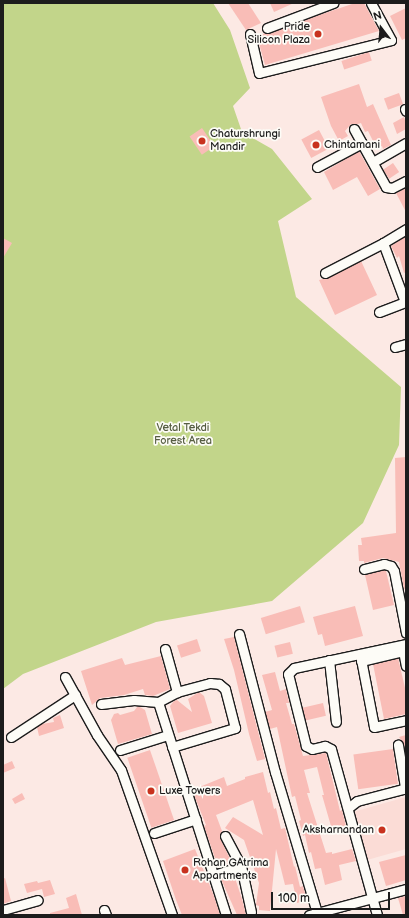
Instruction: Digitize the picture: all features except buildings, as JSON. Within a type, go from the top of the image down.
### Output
[{"type":"street","points":[[268,28],[333,3]]},
{"type":"street","points":[[250,34],[259,73],[391,40],[372,3]]},
{"type":"street","points":[[354,129],[386,187],[392,188],[406,181]]},
{"type":"street","points":[[317,168],[362,143]]},
{"type":"street","points":[[373,162],[406,144]]},
{"type":"street","points":[[325,273],[383,243],[406,229]]},
{"type":"street","points":[[379,312],[406,302],[402,281],[383,243]]},
{"type":"street","points":[[395,346],[406,344]]},
{"type":"street","points":[[364,569],[384,564],[391,566],[394,571],[406,633]]},
{"type":"street","points":[[239,634],[313,914],[406,889]]},
{"type":"street","points":[[361,658],[406,644]]},
{"type":"street","points":[[165,650],[177,692]]},
{"type":"street","points":[[377,915],[348,808],[330,749],[325,746],[312,749],[306,746],[288,674],[294,668],[329,660],[361,658],[403,652],[406,666]]},
{"type":"street","points":[[361,658],[374,727],[406,720]]},
{"type":"street","points":[[329,660],[336,722]]},
{"type":"street","points":[[65,677],[97,735],[121,770],[172,915]]},
{"type":"street","points":[[101,704],[134,700],[158,702],[177,692],[210,683],[219,684],[225,689],[235,728],[172,747]]},
{"type":"street","points":[[11,737],[75,695]]},
{"type":"street","points":[[158,702],[226,915]]},
{"type":"street","points":[[120,750],[168,735]]},
{"type":"street","points":[[348,808],[357,801],[403,789],[406,784],[398,745]]},
{"type":"street","points":[[154,833],[196,819]]},
{"type":"street","points":[[225,836],[241,866],[251,912]]},
{"type":"street","points":[[214,875],[241,866]]},
{"type":"street","points":[[3,910],[38,900]]},
{"type":"shaded area","name":"Aksharnandan","points":[[406,797],[406,849],[367,860],[353,812]]},
{"type":"green space","name":"Vetal Tekdi Forest Area","points":[[3,3],[213,3],[230,30],[250,88],[233,106],[242,132],[272,149],[312,199],[278,221],[296,297],[401,387],[399,445],[363,523],[272,601],[156,622],[23,674],[3,689]]},
{"type":"place","name":"Pride Silicon Plaza","points":[[318,34]]},
{"type":"place","name":"Chaturshrungi Mandir","points":[[202,141]]},
{"type":"place","name":"Chintamani","points":[[316,145]]},
{"type":"place","name":"Luxe Towers","points":[[151,791]]},
{"type":"place","name":"Aksharnandan","points":[[382,830]]},
{"type":"place","name":"Rohan GAtrima Appartments","points":[[185,870]]}]
